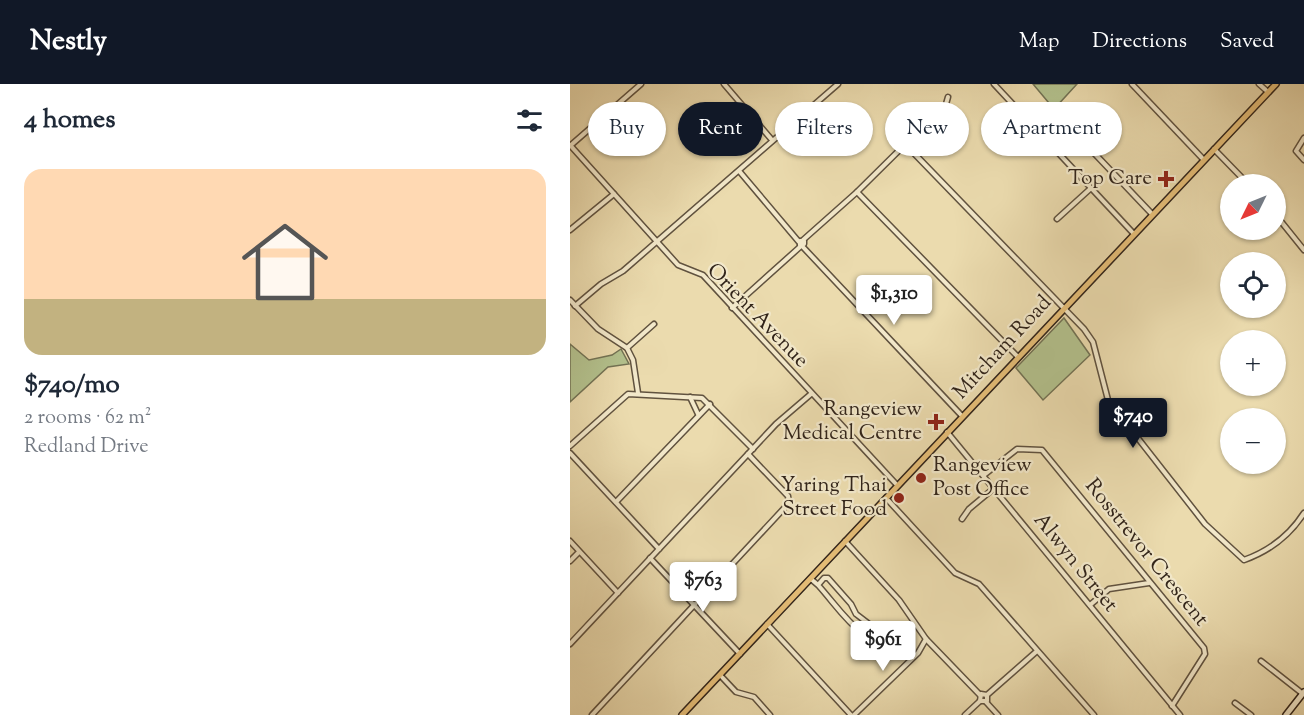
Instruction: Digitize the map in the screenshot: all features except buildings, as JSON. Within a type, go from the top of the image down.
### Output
[{"type":"main road","name":"Mitcham Road","points":[[682,715],[1276,84]]},
{"type":"street","points":[[571,145],[641,84]]},
{"type":"street","points":[[724,84],[772,140]]},
{"type":"street","points":[[575,306],[740,172],[769,146],[772,140],[837,84]]},
{"type":"street","points":[[994,84],[1134,234]]},
{"type":"street","points":[[1132,84],[1204,160]]},
{"type":"street","points":[[1259,84],[1268,92]]},
{"type":"street","points":[[947,102],[948,97]]},
{"type":"street","points":[[1304,138],[1296,151],[1304,160]]},
{"type":"street","name":"Orient Avenue","points":[[571,145],[678,265],[703,275],[897,485]]},
{"type":"street","points":[[1214,149],[1238,174]]},
{"type":"street","points":[[732,308],[893,156]]},
{"type":"street","points":[[917,156],[1064,308],[1093,342],[1108,400],[1205,524],[1244,560],[1262,554],[1297,524],[1304,513]]},
{"type":"street","points":[[1097,156],[1152,214]]},
{"type":"street","points":[[740,172],[809,252],[962,416]]},
{"type":"street","points":[[1057,219],[1090,189]]},
{"type":"street","points":[[857,192],[1018,357]]},
{"type":"street","points":[[570,230],[614,194]]},
{"type":"street","points":[[1286,228],[1304,250]]},
{"type":"street","points":[[570,300],[598,329],[627,348],[633,360],[638,393]]},
{"type":"street","points":[[627,348],[654,324]]},
{"type":"street","points":[[570,446],[620,400],[628,394],[638,393],[702,398],[753,449]]},
{"type":"street","points":[[570,644],[748,454],[811,394]]},
{"type":"street","points":[[690,397],[698,415]]},
{"type":"street","points":[[616,502],[710,404]]},
{"type":"street","name":"Alwyn Street","points":[[947,432],[1180,715]]},
{"type":"street","name":"Rosstrevor Crescent","points":[[984,476],[1017,449],[1042,450],[1204,648],[1204,654],[1172,706]]},
{"type":"street","points":[[570,453],[659,549]]},
{"type":"street","points":[[592,715],[781,514],[789,499],[748,454]]},
{"type":"street","points":[[962,519],[970,508],[993,489]]},
{"type":"street","points":[[885,497],[955,573],[979,584],[1094,715]]},
{"type":"street","points":[[570,541],[618,593]]},
{"type":"street","points":[[845,541],[899,600],[926,639],[998,715]]},
{"type":"street","points":[[570,561],[579,552]]},
{"type":"street","points":[[650,558],[740,654]]},
{"type":"street","points":[[810,578],[830,596],[833,605],[848,623],[865,636],[873,633],[873,627],[856,614],[851,604],[828,578],[824,578],[818,585]]},
{"type":"street","points":[[1090,605],[1109,589],[1150,582]]},
{"type":"street","points":[[767,624],[853,715],[918,653],[926,639]]},
{"type":"street","points":[[965,715],[1037,651]]},
{"type":"street","points":[[1261,661],[1303,693],[1286,715]]},
{"type":"street","points":[[720,675],[736,692],[754,697],[770,715]]},
{"type":"street","points":[[980,695],[987,695]]},
{"type":"street","points":[[1235,703],[1251,715]]},
{"type":"green space","points":[[1033,84],[1077,84],[1060,102],[1048,102]]},
{"type":"green space","points":[[1064,318],[1090,355],[1043,400],[1016,368]]},
{"type":"green space","points":[[570,344],[589,360],[612,355],[621,349],[629,364],[608,367],[570,402]]},
{"type":"place","name":"Top Care","points":[[1166,179]]},
{"type":"place","name":"Rangeview Medical Centre","points":[[936,422]]},
{"type":"place","name":"Rangeview Post Office","points":[[921,478]]},
{"type":"place","name":"Yaring Thai Street Food","points":[[899,498]]}]
